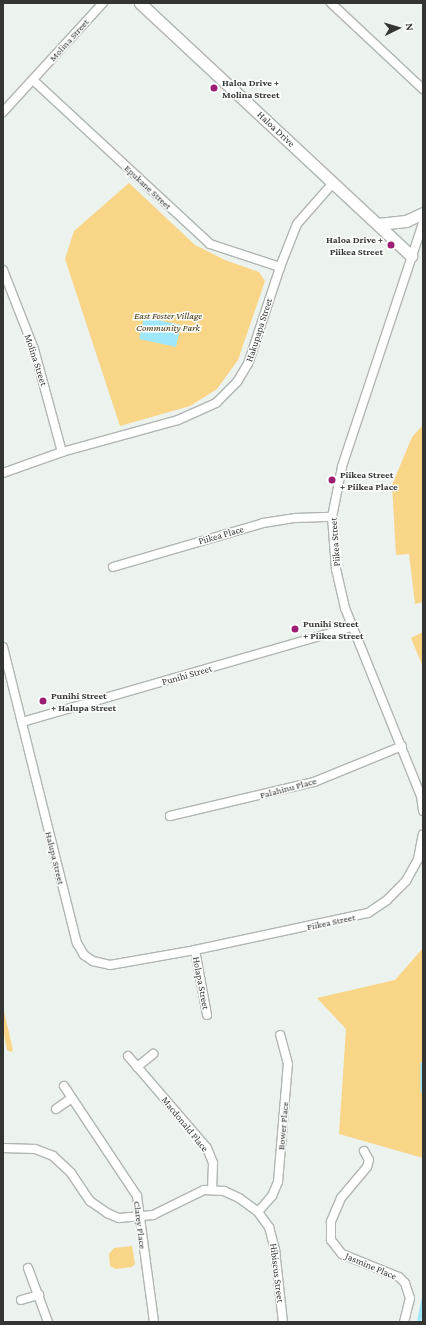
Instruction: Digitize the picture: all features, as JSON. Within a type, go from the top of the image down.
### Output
[{"type":"street","name":"Molina Street","points":[[3,112],[103,3]]},
{"type":"street","name":"Haloa Drive","points":[[140,3],[411,256]]},
{"type":"street","points":[[331,3],[423,89]]},
{"type":"street","name":"Epukane Street","points":[[32,80],[210,244],[280,267]]},
{"type":"street","name":"Hakupapa Street","points":[[3,473],[62,452],[178,420],[216,403],[238,382],[248,364],[280,267],[298,224],[333,183]]},
{"type":"street","points":[[378,224],[406,221],[423,213]]},
{"type":"street","name":"Piikea Street","points":[[423,223],[342,467],[332,517],[336,569],[352,627],[402,746],[421,796],[423,811]]},
{"type":"street","name":"Molina Street","points":[[3,270],[34,349],[62,452]]},
{"type":"street","name":"Piikea Place","points":[[113,567],[263,523],[296,518],[332,517]]},
{"type":"street","name":"Punihi Street","points":[[22,722],[352,627]]},
{"type":"street","name":"Halupa Street","points":[[3,647],[80,950],[93,961],[104,965],[195,950]]},
{"type":"street","name":"Palahinu Place","points":[[170,816],[314,782],[402,746]]},
{"type":"street","name":"Piikea Street","points":[[195,950],[368,913],[387,900],[406,881],[418,859],[423,834]]},
{"type":"street","name":"Holapa Street","points":[[195,950],[208,1016]]},
{"type":"street","name":"Bower Place","points":[[258,1212],[272,1196],[278,1182],[288,1064],[280,1035]]},
{"type":"street","points":[[137,1067],[153,1054]]},
{"type":"street","name":"Macdonald Place","points":[[128,1056],[207,1148],[213,1163],[212,1189]]},
{"type":"street","name":"Clarey Place","points":[[64,1086],[137,1196],[154,1322]]},
{"type":"street","points":[[56,1109],[72,1098]]},
{"type":"street","points":[[3,1148],[35,1149],[49,1154],[61,1162],[82,1191],[98,1208],[119,1218],[153,1215],[204,1190],[212,1189]]},
{"type":"street","name":"Jasmine Place","points":[[364,1151],[369,1160],[368,1167],[341,1198],[331,1222],[332,1240],[342,1254],[399,1277],[405,1283],[410,1298],[404,1322]]},
{"type":"street","name":"Hibiscus Street","points":[[212,1189],[239,1198],[258,1212],[269,1226],[273,1240],[283,1322]]},
{"type":"street","points":[[28,1268],[48,1322]]},
{"type":"street","points":[[21,1300],[39,1295]]},
{"type":"green space","name":"East Foster Village Community Park","points":[[129,183],[195,245],[225,260],[259,272],[265,281],[238,360],[217,389],[190,406],[120,426],[65,259],[74,231]]},
{"type":"green space","points":[[423,425],[423,602],[415,604],[409,554],[396,555],[392,485],[412,437]]},
{"type":"green space","points":[[423,632],[423,667],[411,638]]},
{"type":"green space","points":[[423,948],[423,1158],[339,1134],[346,1029],[317,998],[395,980]]},
{"type":"green space","points":[[3,1007],[13,1050],[11,1052],[7,1050],[3,1030]]},
{"type":"green space","points":[[132,1246],[135,1264],[132,1267],[116,1269],[110,1266],[109,1254],[114,1248]]},
{"type":"water","points":[[144,317],[181,325],[176,347],[139,339]]},
{"type":"waterway","points":[[423,1064],[423,1091]]},
{"type":"waterway","points":[[419,1322],[423,1301]]},
{"type":"place","name":"Haloa Drive + Molina Street","points":[[214,88]]},
{"type":"place","name":"Haloa Drive + Piikea Street","points":[[391,245]]},
{"type":"place","name":"Piikea Street + Piikea Place","points":[[332,480]]},
{"type":"place","name":"Punihi Street + Piikea Street","points":[[295,629]]},
{"type":"place","name":"Punihi Street + Halupa Street","points":[[43,701]]}]
